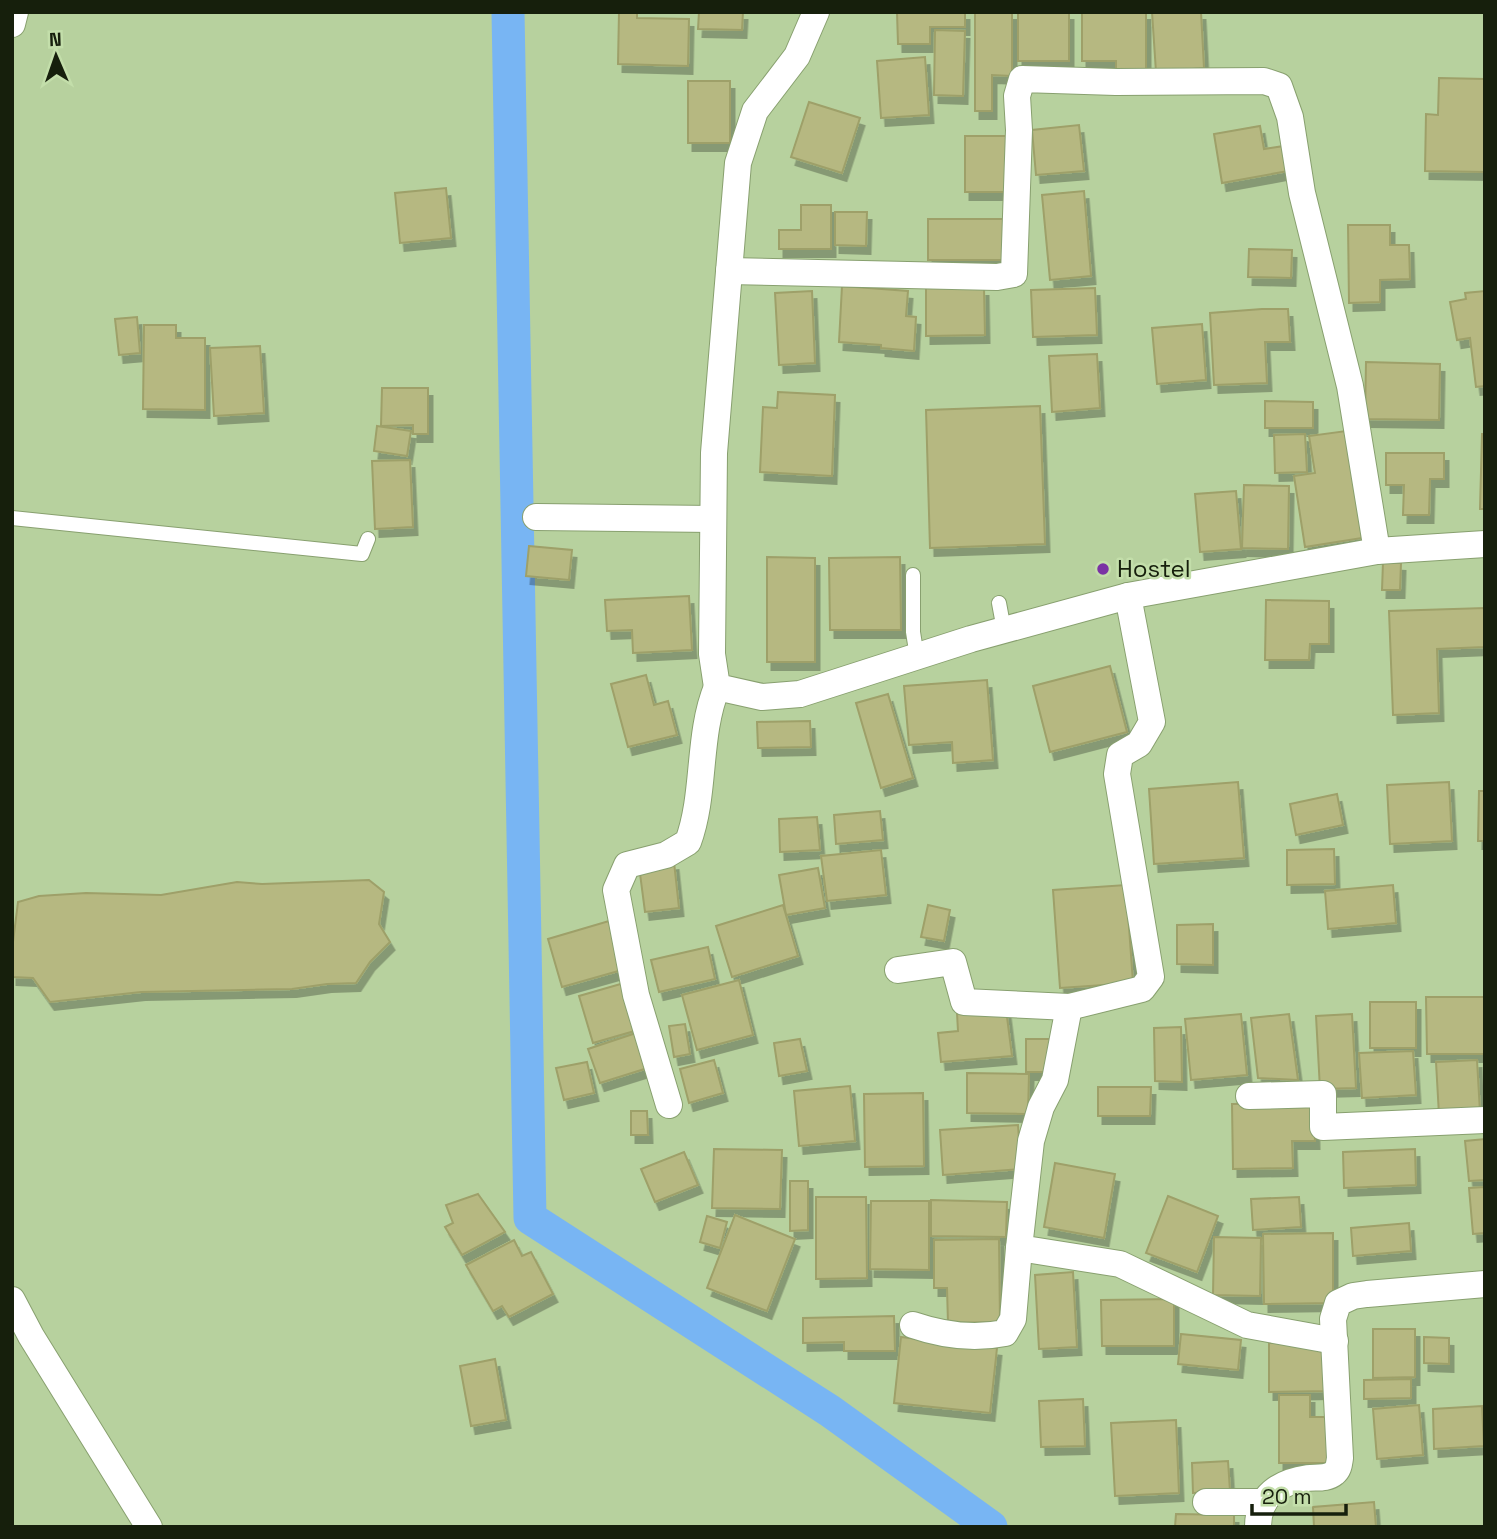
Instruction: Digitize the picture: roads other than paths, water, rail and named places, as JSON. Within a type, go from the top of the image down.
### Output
[{"type":"street","points":[[12,24],[15,12]]},
{"type":"street","points":[[669,1105],[636,995],[616,890],[627,865],[666,855],[688,842],[697,819],[709,706],[717,687],[712,654],[713,453],[738,163],[755,111],[797,56],[816,12]]},
{"type":"street","points":[[729,271],[997,277],[1014,275],[1019,130],[1017,96],[1022,79],[1116,82],[1264,81],[1279,86],[1290,117],[1303,193],[1350,386],[1377,551]]},
{"type":"street","points":[[536,517],[713,519]]},
{"type":"street","points":[[717,687],[762,697],[800,694],[1004,630],[1128,596],[1377,551],[1485,544]]},
{"type":"street","points":[[898,970],[953,962],[964,1002],[1069,1007],[1142,989],[1151,977],[1116,774],[1120,755],[1139,744],[1152,722],[1128,596]]},
{"type":"street","points":[[913,1325],[933,1332],[987,1336],[1005,1333],[1013,1319],[1018,1248],[1031,1141],[1041,1107],[1055,1080],[1069,1007]]},
{"type":"street","points":[[1249,1096],[1322,1094],[1323,1127],[1485,1120]]},
{"type":"street","points":[[1018,1248],[1120,1264],[1247,1325],[1335,1341]]},
{"type":"street","points":[[1206,1502],[1261,1514],[1279,1485],[1306,1478],[1332,1476],[1338,1470],[1340,1458],[1334,1319],[1338,1303],[1353,1296],[1485,1284]]},
{"type":"street","points":[[12,1300],[31,1336],[149,1527]]},
{"type":"lane","points":[[12,518],[362,554],[368,539]]},
{"type":"lane","points":[[913,575],[913,632],[917,657]]},
{"type":"lane","points":[[999,603],[1004,630]]},
{"type":"waterway","points":[[508,12],[530,1218],[830,1411],[991,1527]]},
{"type":"place","name":"Hostel","points":[[1103,569]]}]
